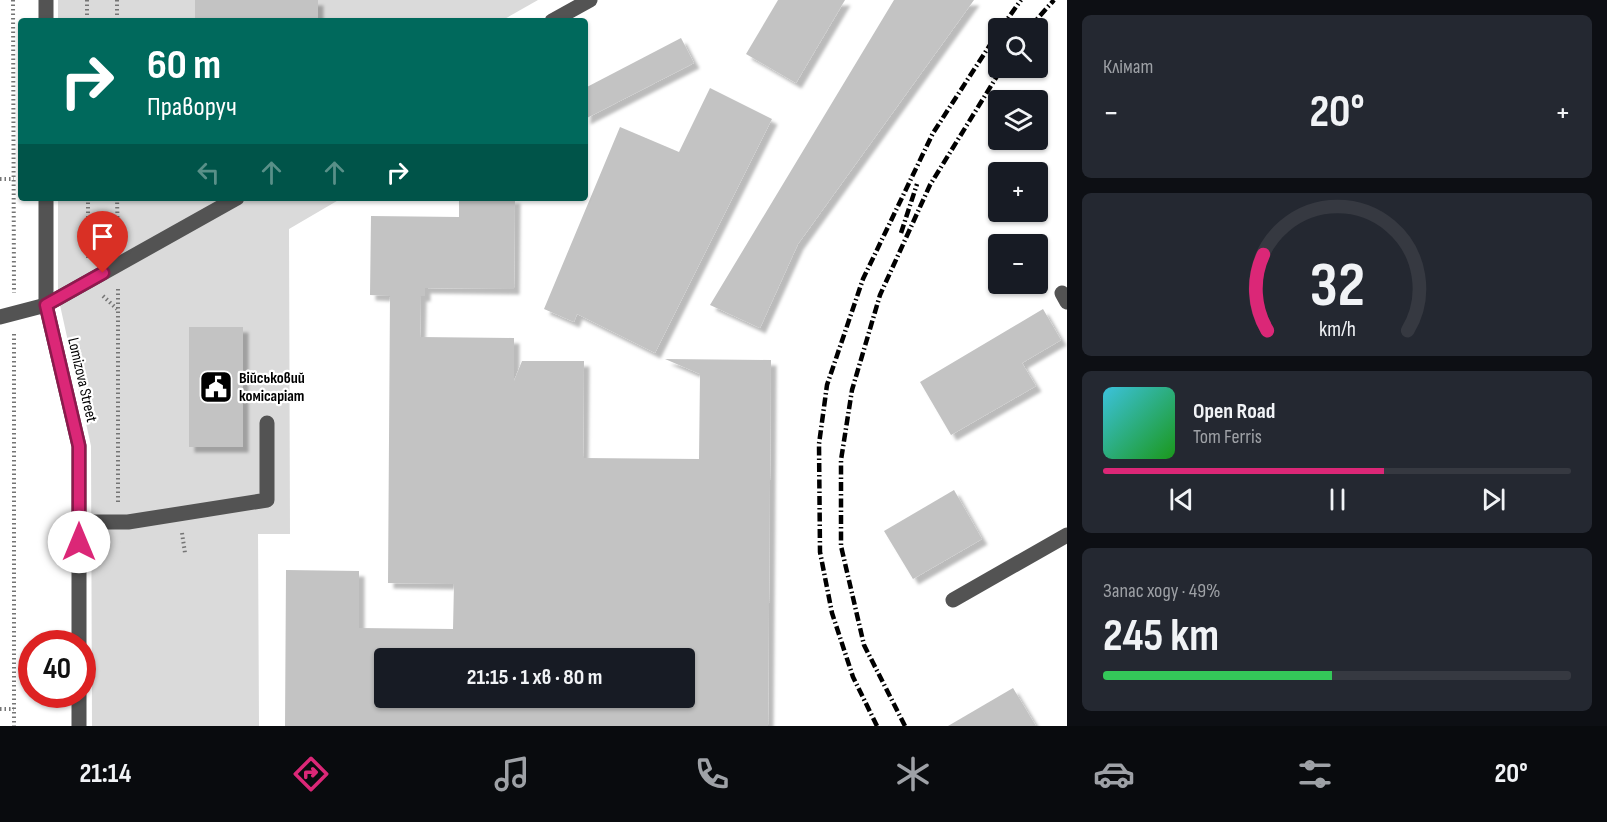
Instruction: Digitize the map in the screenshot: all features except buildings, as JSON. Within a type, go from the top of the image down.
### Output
[{"type":"street","points":[[46,0],[46,18]]},
{"type":"street","points":[[557,18],[590,0]]},
{"type":"street","name":"Lomizova Street","points":[[46,201],[46,305],[79,446],[80,630]]},
{"type":"street","points":[[7,315],[46,305],[232,201]]},
{"type":"street","points":[[79,522],[118,522],[267,500],[267,423]]},
{"type":"street","points":[[953,600],[1067,535]]},
{"type":"street","points":[[80,708],[80,726]]},
{"type":"path","points":[[13,0],[14,179],[7,315],[15,726]]},
{"type":"path","points":[[87,0],[87,18]]},
{"type":"path","points":[[117,0],[117,18]]},
{"type":"path","points":[[0,179],[14,179]]},
{"type":"path","points":[[88,201],[88,281]]},
{"type":"path","points":[[117,201],[118,522]]},
{"type":"path","points":[[0,709],[14,709]]},
{"type":"shaded area","points":[[58,0],[538,0],[506,18],[58,18]]},
{"type":"shaded area","points":[[58,201],[337,201],[289,229],[290,534],[258,534],[259,726],[92,726],[92,708],[96,708],[96,630],[92,630],[91,446],[58,296]]},
{"type":"railway","points":[[1008,18],[1021,0]]},
{"type":"railway","points":[[1038,18],[1054,0]]},
{"type":"railway","points":[[877,726],[853,677],[832,613],[820,552],[819,444],[827,385],[863,279],[933,133],[988,48]]},
{"type":"railway","points":[[905,726],[864,645],[841,546],[841,460],[852,390],[880,295],[930,185],[996,78]]},
{"type":"railway","points":[[901,233],[917,184]]},
{"type":"place","name":"Військовий комісаріат","points":[[216,387]]},
{"type":"route","points":[[79,542],[79,446],[46,305],[103,273]]}]
